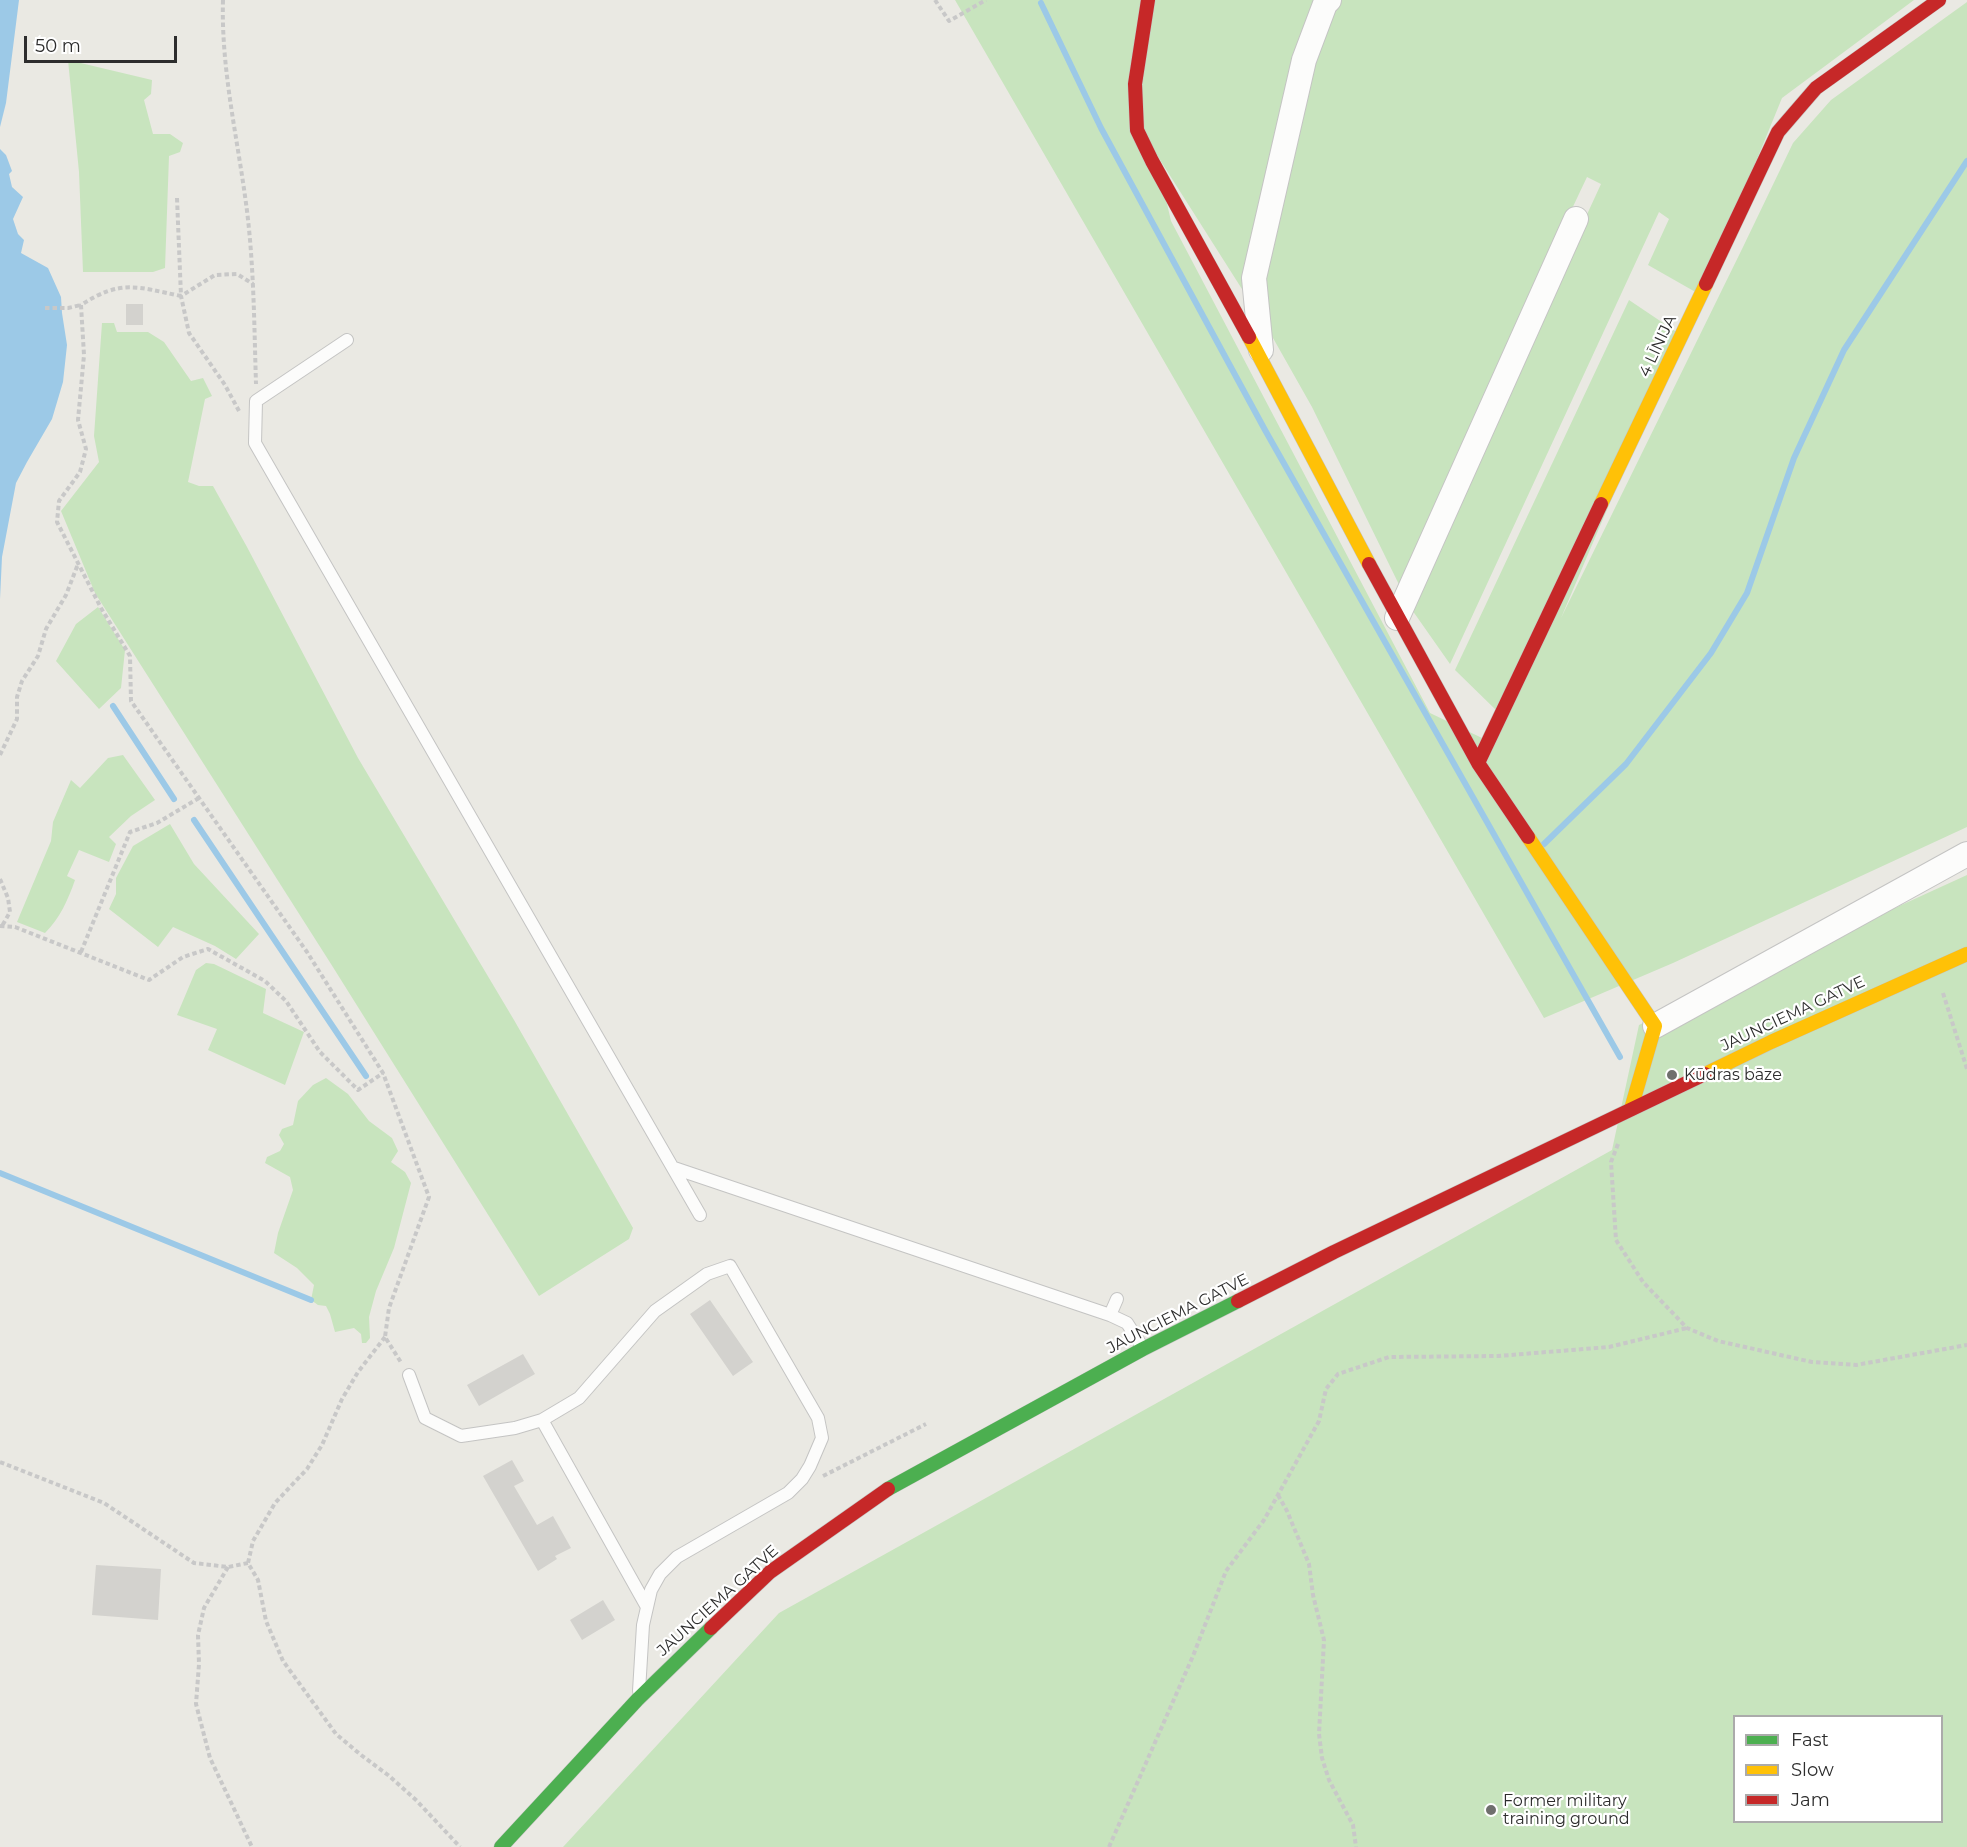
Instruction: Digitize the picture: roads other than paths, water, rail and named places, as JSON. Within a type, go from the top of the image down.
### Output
[{"type":"street","points":[[1148,0],[1135,84],[1137,130],[1397,618],[1478,763],[1655,1026]]},
{"type":"street","points":[[1262,361],[1254,278],[1304,60],[1325,4],[1329,0]]},
{"type":"street","name":"4 LĪNIJA","points":[[1478,763],[1778,132],[1816,88],[1939,0]]},
{"type":"street","points":[[1397,618],[1576,219]]},
{"type":"street","points":[[1631,1109],[1655,1026],[1967,854]]},
{"type":"street","name":"JAUNCIEMA GATVE","points":[[501,1847],[638,1699],[770,1572],[878,1495],[1143,1349],[1334,1252],[1771,1042],[1967,954]]},
{"type":"lane","points":[[347,340],[256,401],[255,443],[700,1215]]},
{"type":"lane","points":[[674,1168],[1110,1315],[1127,1323],[1143,1349]]},
{"type":"lane","points":[[409,1375],[425,1418],[461,1436],[515,1428],[542,1420],[579,1398],[655,1311],[707,1274],[730,1266],[818,1418],[822,1438],[802,1479],[788,1493],[677,1557],[660,1574],[651,1590],[643,1625],[638,1699]]},
{"type":"lane","points":[[1110,1315],[1117,1299]]},
{"type":"lane","points":[[542,1420],[647,1607]]},
{"type":"water","points":[[0,0],[19,0],[6,103],[0,127]]},
{"type":"water","points":[[0,149],[6,155],[12,171],[9,174],[12,187],[23,197],[13,219],[18,234],[24,240],[21,253],[48,268],[61,297],[67,345],[63,382],[52,419],[16,483],[2,557],[0,599]]},
{"type":"waterway","points":[[1041,3],[1101,128],[1265,430],[1620,1057]]},
{"type":"waterway","points":[[1544,844],[1626,764],[1711,653],[1747,593],[1794,458],[1844,350],[1967,161]]},
{"type":"waterway","points":[[113,706],[174,799]]},
{"type":"waterway","points":[[194,820],[366,1076]]},
{"type":"waterway","points":[[0,1173],[311,1300]]},
{"type":"place","name":"Kūdras bāze","points":[[1672,1075]]},
{"type":"place","name":"Former military training ground","points":[[1491,1810]]}]
